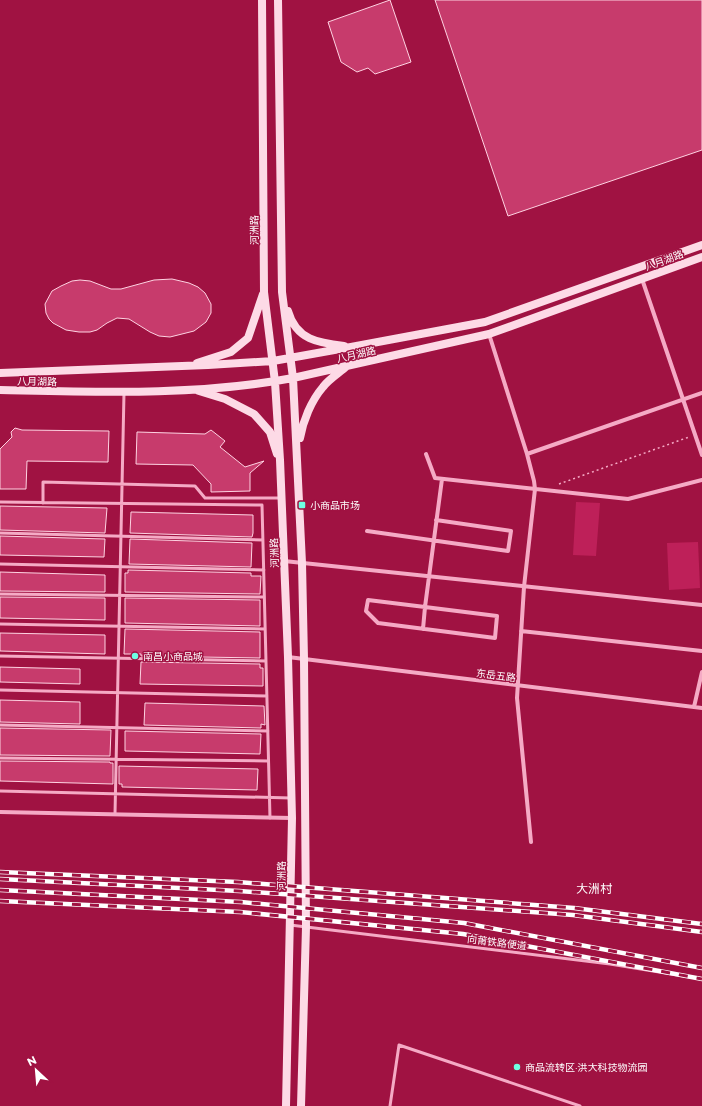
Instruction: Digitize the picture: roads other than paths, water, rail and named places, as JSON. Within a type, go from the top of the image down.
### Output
[{"type":"main road","name":"河洲路","points":[[262,0],[264,292],[273,361],[281,467],[292,818],[286,1106]]},
{"type":"main road","points":[[278,0],[282,292],[294,378],[302,563],[304,659],[306,927],[300,1106]]},
{"type":"main road","name":"八月湖路","points":[[0,373],[187,366],[273,361],[291,358],[485,322],[702,245]]},
{"type":"main road","name":"八月湖路","points":[[0,390],[124,391],[193,389],[275,382],[488,334],[702,257]]},
{"type":"main road","points":[[187,366],[231,352],[248,338],[264,292]]},
{"type":"main road","points":[[282,292],[290,318],[304,336],[318,343],[351,347]]},
{"type":"main road","points":[[297,455],[301,428],[308,411],[323,387],[347,366]]},
{"type":"main road","points":[[193,389],[225,400],[254,414],[270,432],[281,467]]},
{"type":"street","points":[[642,279],[702,455]]},
{"type":"street","points":[[488,334],[527,454],[535,489],[524,587],[517,698],[531,842]]},
{"type":"street","points":[[527,454],[702,393]]},
{"type":"street","points":[[426,454],[435,478],[628,499],[702,480]]},
{"type":"street","points":[[422,629],[442,479]]},
{"type":"street","points":[[367,531],[508,551],[511,531],[436,520]]},
{"type":"street","points":[[284,561],[702,605]]},
{"type":"street","points":[[368,600],[425,607],[497,616],[494,638],[378,623],[366,611],[368,600]]},
{"type":"street","points":[[521,631],[702,651]]},
{"type":"street","name":"东岳五路","points":[[288,658],[702,708]]},
{"type":"street","points":[[694,707],[702,672]]},
{"type":"street","points":[[0,812],[292,818]]},
{"type":"lane","points":[[115,814],[117,793],[124,391]]},
{"type":"lane","points":[[43,503],[43,482],[195,486],[205,498],[282,498]]},
{"type":"lane","points":[[0,502],[262,505],[270,818]]},
{"type":"lane","points":[[0,533],[263,540]]},
{"type":"lane","points":[[0,564],[264,570]]},
{"type":"lane","points":[[0,594],[264,597]]},
{"type":"lane","points":[[0,624],[265,629]]},
{"type":"lane","points":[[0,656],[266,661]]},
{"type":"lane","points":[[0,690],[267,696]]},
{"type":"lane","points":[[0,725],[268,731]]},
{"type":"lane","points":[[0,758],[268,761]]},
{"type":"lane","points":[[0,791],[291,798]]},
{"type":"lane","name":"向莆铁路便道","points":[[290,925],[610,964],[702,979]]},
{"type":"lane","points":[[390,1106],[399,1045],[580,1106]]},
{"type":"railway","points":[[0,872],[238,882],[574,908],[702,924]]},
{"type":"railway","points":[[0,879],[239,891],[573,915],[702,932]]},
{"type":"railway","points":[[0,890],[241,902],[464,923],[702,968]]},
{"type":"railway","points":[[0,901],[240,912],[463,934],[702,979]]},
{"type":"place","name":"小商品市场","points":[[302,505]]},
{"type":"place","name":"南昌小商品城","points":[[135,656]]},
{"type":"place","name":"商品流转区·洪大科技物流园","points":[[517,1067]]},
{"type":"district","name":"大洲村","points":[[594,889]]}]
